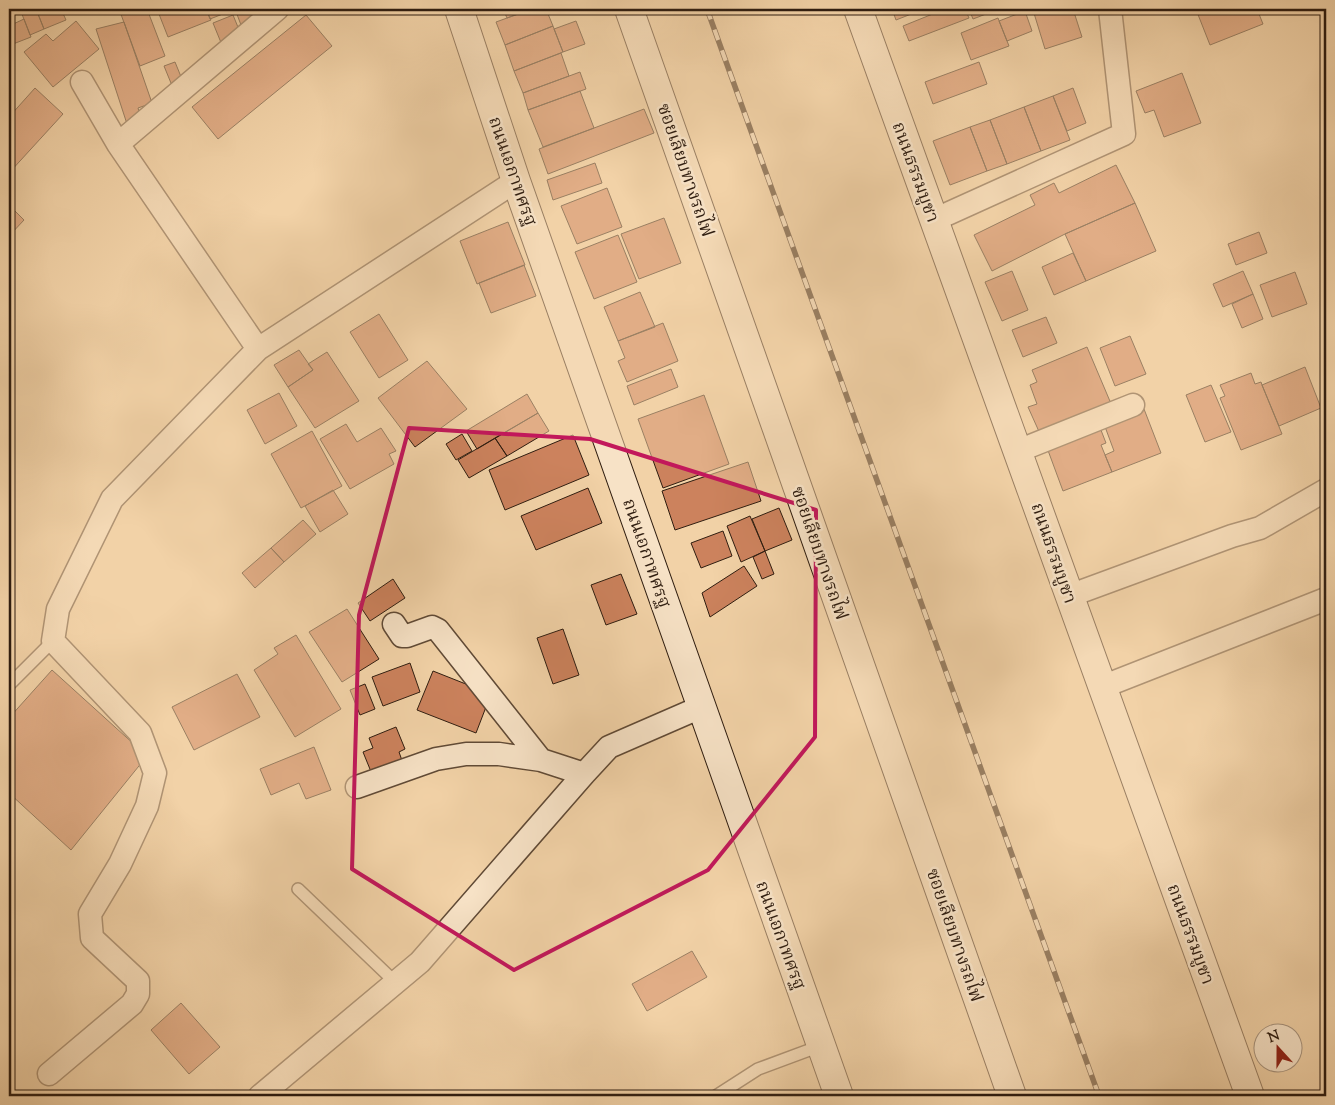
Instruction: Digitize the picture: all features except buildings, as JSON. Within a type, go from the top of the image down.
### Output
[{"type":"main road","name":"ถนนเอกาทศรฐ","points":[[459,9],[516,181],[839,1096]]},
{"type":"main road","name":"ซอยเลียบทางรถไฟ","points":[[629,9],[1012,1096]]},
{"type":"main road","name":"ถนนธรรมบูชา","points":[[858,9],[1250,1096]]},
{"type":"street","points":[[118,144],[277,9]]},
{"type":"street","points":[[934,220],[1124,134],[1110,9]]},
{"type":"street","points":[[82,82],[118,144],[258,349]]},
{"type":"street","points":[[49,1074],[132,1004],[138,994],[138,980],[92,938],[90,914],[120,864],[147,806],[155,773],[140,733],[53,641],[58,609],[112,500],[258,349],[516,181]]},
{"type":"street","points":[[1018,450],[1133,405]]},
{"type":"street","points":[[1069,596],[1232,536],[1260,528],[1326,490]]},
{"type":"street","points":[[1102,687],[1326,599]]},
{"type":"street","points":[[394,624],[402,636],[432,627],[438,630],[541,760]]},
{"type":"street","points":[[260,1096],[420,962],[609,747],[701,707]]},
{"type":"street","points":[[357,787],[436,759],[466,754],[498,754],[541,760],[584,774]]},
{"type":"lane","points":[[9,685],[53,641]]},
{"type":"lane","points":[[298,889],[394,982]]},
{"type":"lane","points":[[716,1096],[758,1069],[820,1046]]},
{"type":"highlighted area","points":[[409,428],[590,439],[816,510],[815,737],[708,870],[514,970],[352,869],[359,615]]},
{"type":"railway","points":[[707,9],[1099,1096]]}]
